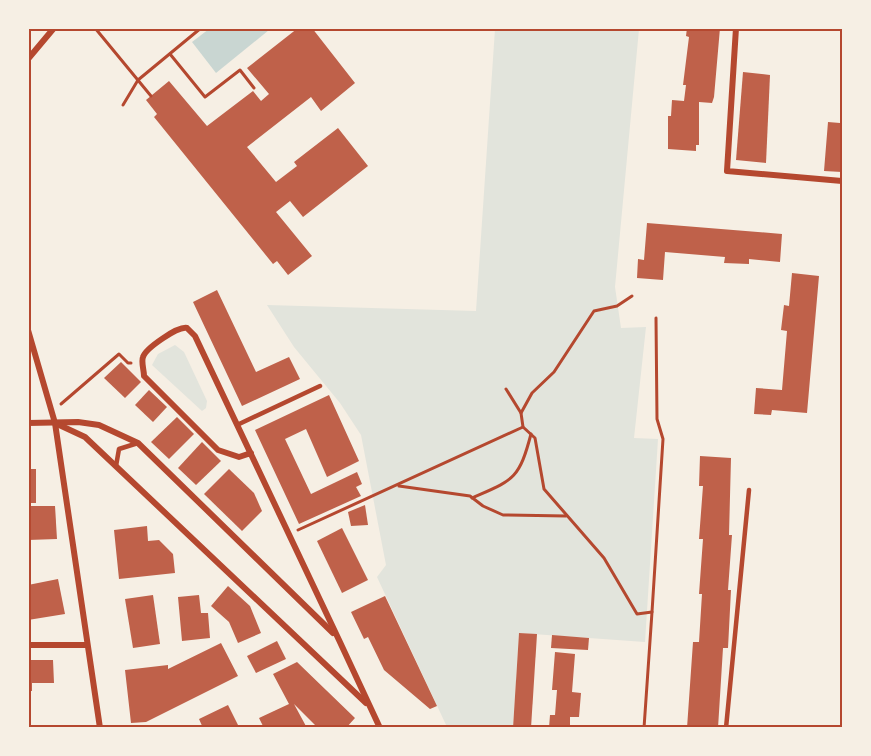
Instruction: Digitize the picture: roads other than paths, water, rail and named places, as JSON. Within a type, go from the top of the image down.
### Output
[{"type":"street","points":[[28,59],[54,28]]},
{"type":"street","points":[[736,28],[727,171],[843,181]]},
{"type":"street","points":[[251,453],[239,456],[218,450],[144,376],[142,362],[145,352],[177,328],[187,328],[195,336],[251,453],[380,728]]},
{"type":"street","points":[[28,330],[55,423],[100,728]]},
{"type":"street","points":[[28,423],[99,425],[138,443],[319,617],[339,640]]},
{"type":"street","points":[[55,423],[85,437],[370,707]]},
{"type":"street","points":[[28,645],[87,645]]},
{"type":"lane","points":[[237,425],[320,386]]},
{"type":"lane","points":[[116,466],[119,449],[138,443]]},
{"type":"lane","points":[[726,728],[749,490]]}]
